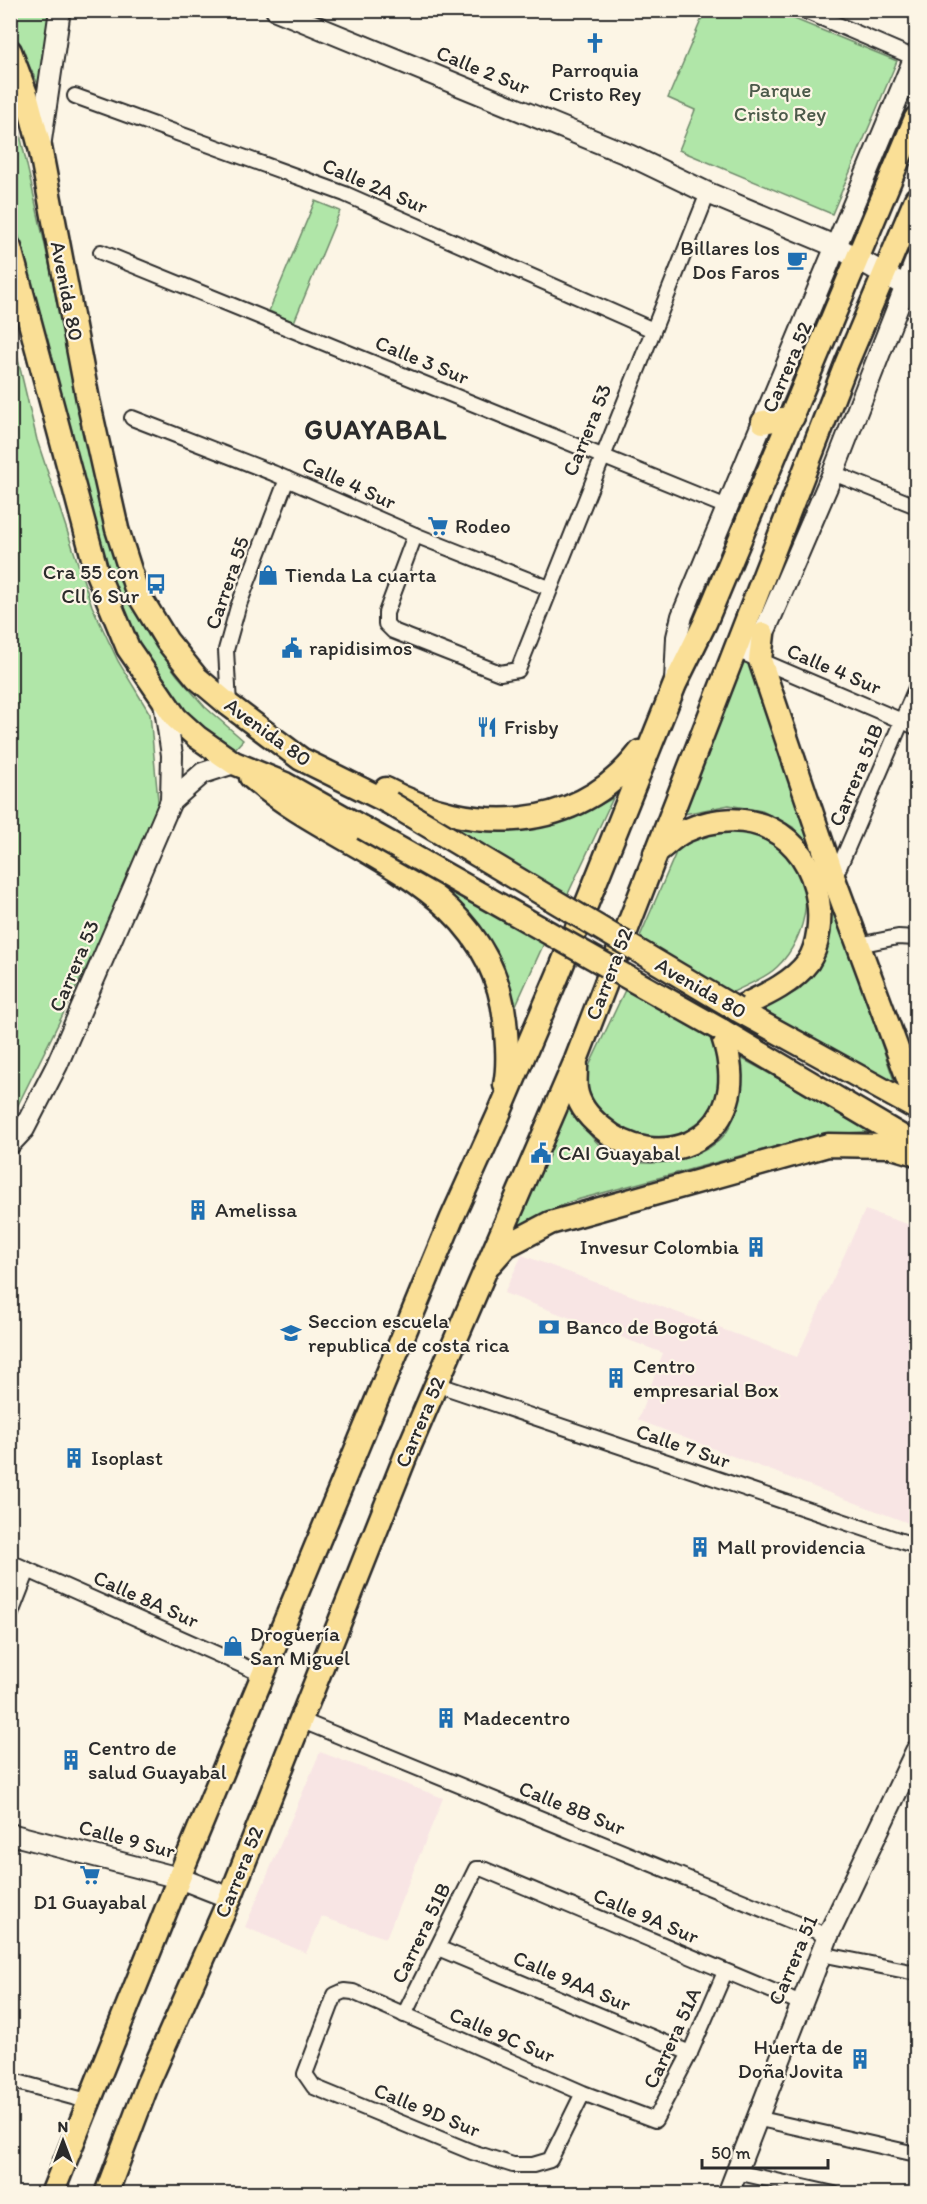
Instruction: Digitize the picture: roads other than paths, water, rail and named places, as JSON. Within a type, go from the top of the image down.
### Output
[{"type":"main road","name":"Avenida 80","points":[[10,51],[26,94],[40,147],[88,400],[117,529],[137,592],[167,641],[197,678],[249,722],[300,759],[390,803],[736,1009],[916,1108]]},
{"type":"main road","name":"Carrera 52","points":[[52,2193],[91,2102],[179,1878],[452,1218],[498,1116],[675,684],[705,623],[793,417],[916,118]]},
{"type":"main road","name":"Carrera 52","points":[[106,2193],[148,2083],[230,1898],[436,1384],[576,1060],[734,649],[916,198]]},
{"type":"main road","name":"Avenida 80","points":[[10,248],[97,573],[128,648],[176,718],[197,737],[234,763],[285,784],[721,1030],[916,1145]]},
{"type":"main road","points":[[763,422],[793,417]]},
{"type":"main road","points":[[763,634],[760,660],[834,879],[916,1100]]},
{"type":"main road","points":[[249,722],[308,746],[411,802],[467,819],[512,819],[552,812],[580,802],[603,790],[623,774],[654,735]]},
{"type":"main road","points":[[234,763],[278,800],[421,884],[456,913],[479,942],[494,972],[503,1006],[507,1077],[498,1116]]},
{"type":"main road","points":[[654,854],[683,832],[711,822],[741,820],[765,826],[788,838],[804,857],[816,882],[820,911],[817,937],[809,960],[791,979],[736,1009]]},
{"type":"main road","points":[[576,1060],[576,1090],[583,1107],[593,1120],[613,1137],[633,1147],[660,1151],[679,1148],[700,1140],[715,1124],[723,1108],[729,1088],[730,1063],[721,1030]]},
{"type":"main road","points":[[481,1276],[506,1246],[550,1223],[828,1145],[889,1146],[916,1154]]},
{"type":"street","points":[[40,147],[60,10]]},
{"type":"street","name":"Calle 2 Sur","points":[[276,10],[629,155],[708,193],[887,268],[911,290]]},
{"type":"street","points":[[803,10],[916,56]]},
{"type":"street","name":"Carrera 52","points":[[675,684],[679,626],[916,56]]},
{"type":"street","name":"Calle 2A Sur","points":[[75,96],[345,194],[653,330]]},
{"type":"street","name":"Carrera 53","points":[[415,535],[386,612],[386,624],[393,631],[500,673],[518,669],[708,193]]},
{"type":"street","name":"Calle 3 Sur","points":[[101,252],[727,507]]},
{"type":"street","points":[[734,649],[749,645],[763,634],[911,290],[915,267]]},
{"type":"street","name":"Calle 2 Sur","points":[[887,268],[915,267]]},
{"type":"street","name":"Calle 4 Sur","points":[[132,418],[287,479],[415,535],[549,588]]},
{"type":"street","points":[[833,472],[916,506]]},
{"type":"street","name":"Carrera 55","points":[[229,705],[226,650],[238,607],[287,479]]},
{"type":"street","name":"Calle 4 Sur","points":[[734,649],[916,727]]},
{"type":"street","name":"Carrera 51B","points":[[834,879],[916,688]]},
{"type":"street","name":"Carrera 53","points":[[10,1144],[24,1129],[57,1065],[171,801],[172,755],[164,702]]},
{"type":"street","name":"Carrera 53","points":[[171,801],[203,773],[234,763]]},
{"type":"street","points":[[858,945],[898,937],[916,938]]},
{"type":"street","name":"Calle 7 Sur","points":[[436,1384],[916,1546]]},
{"type":"street","name":"Calle 8A Sur","points":[[10,1562],[264,1675]]},
{"type":"street","points":[[10,1616],[28,1570]]},
{"type":"street","name":"Calle 8B Sur","points":[[300,1720],[824,1945]]},
{"type":"street","name":"Carrera 51","points":[[728,2193],[824,1945],[916,1753]]},
{"type":"street","name":"Calle 9 Sur","points":[[10,1834],[179,1878],[230,1898]]},
{"type":"street","name":"Carrera 51B","points":[[404,2015],[476,1869]]},
{"type":"street","name":"Calle 9A Sur","points":[[476,1869],[483,1869],[801,2003]]},
{"type":"street","points":[[824,1945],[916,1973]]},
{"type":"street","name":"Calle 9AA Sur","points":[[438,1948],[690,2054]]},
{"type":"street","name":"Carrera 51A","points":[[654,2120],[690,2054],[725,1972]]},
{"type":"street","name":"Calle 9C Sur","points":[[335,1995],[344,1991],[353,1992],[584,2093],[654,2120]]},
{"type":"street","name":"Calle 9D Sur","points":[[335,1995],[305,2074],[315,2087],[472,2152],[513,2165],[533,2165],[550,2160],[584,2093]]},
{"type":"street","points":[[10,2080],[91,2102]]},
{"type":"street","points":[[756,2118],[916,2154]]},
{"type":"street","points":[[736,2172],[834,2193]]},
{"type":"place","name":"Parroquia Cristo Rey","points":[[595,43]]},
{"type":"place","name":"Billares los Dos Faros","points":[[797,260]]},
{"type":"place","name":"Rodeo","points":[[438,526]]},
{"type":"place","name":"Tienda La cuarta","points":[[268,575]]},
{"type":"place","name":"Cra 55 con Cll 6 Sur","points":[[156,584]]},
{"type":"place","name":"rapidisimos","points":[[292,648]]},
{"type":"place","name":"Frisby","points":[[487,727]]},
{"type":"place","name":"CAI Guayabal","points":[[541,1153]]},
{"type":"place","name":"Amelissa","points":[[198,1210]]},
{"type":"place","name":"Invesur Colombia","points":[[756,1247]]},
{"type":"place","name":"Banco de Bogotá","points":[[549,1327]]},
{"type":"place","name":"Seccion escuela republica de costa rica","points":[[291,1333]]},
{"type":"place","name":"Centro empresarial Box","points":[[616,1378]]},
{"type":"place","name":"Isoplast","points":[[74,1458]]},
{"type":"place","name":"Mall providencia","points":[[700,1547]]},
{"type":"place","name":"Droguería San Miguel","points":[[233,1646]]},
{"type":"place","name":"Madecentro","points":[[446,1718]]},
{"type":"place","name":"Centro de salud Guayabal","points":[[71,1760]]},
{"type":"place","name":"D1 Guayabal","points":[[90,1875]]},
{"type":"place","name":"Huerta de Doña Jovita","points":[[860,2059]]},
{"type":"district","name":"GUAYABAL","points":[[376,430]]},
{"type":"park label","name":"Parque Cristo Rey","points":[[780,102]]}]
